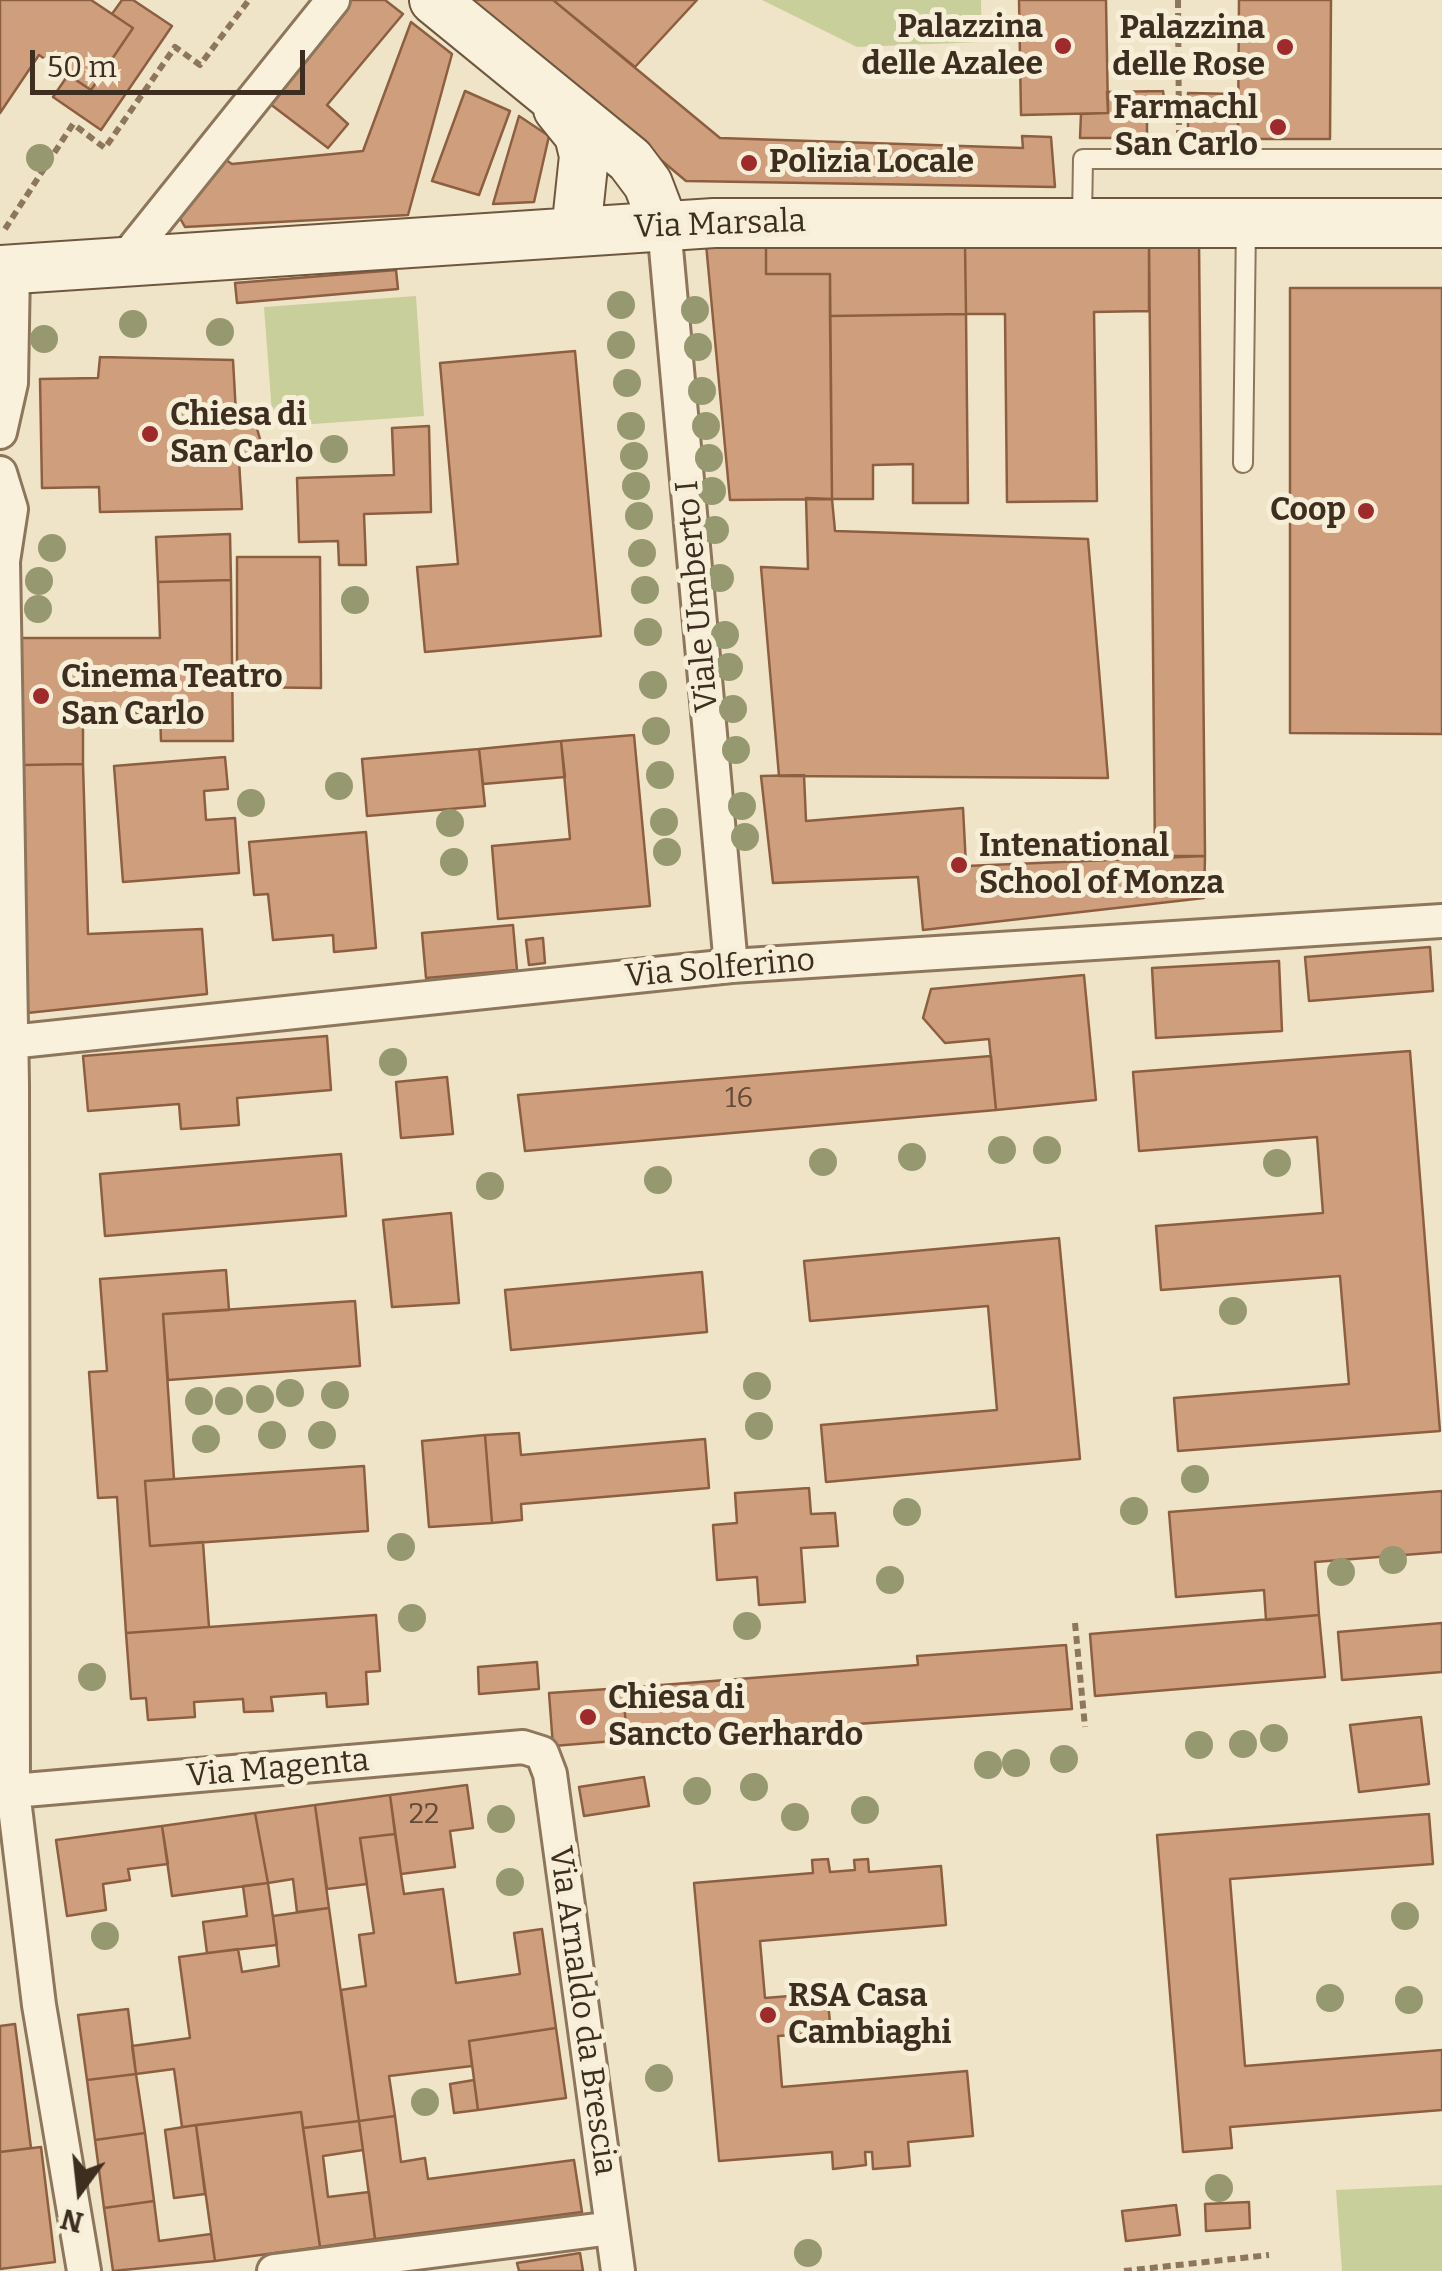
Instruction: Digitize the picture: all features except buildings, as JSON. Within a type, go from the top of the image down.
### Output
[{"type":"street","points":[[121,264],[333,0]]},
{"type":"street","points":[[434,0],[630,160],[648,184],[664,226]]},
{"type":"street","points":[[546,94],[579,136],[584,156],[576,232]]},
{"type":"street","name":"Via Marsala","points":[[4,259],[121,264],[664,226],[1082,220],[1442,224]]},
{"type":"street","name":"Viale Umberto I","points":[[664,226],[731,966]]},
{"type":"street","points":[[0,432],[11,383],[4,259]]},
{"type":"street","points":[[0,472],[11,509],[3,560],[8,1777],[40,2005],[84,2271]]},
{"type":"street","name":"Via Solferino","points":[[5,1043],[731,966],[1442,921]]},
{"type":"street","name":"Via Magenta","points":[[8,1777],[523,1747],[542,1753]]},
{"type":"street","name":"Via Arnaldo da Brescia","points":[[542,1753],[550,1774],[618,2271]]},
{"type":"street","points":[[274,2271],[612,2228]]},
{"type":"lane","points":[[1082,220],[1083,159],[1442,159]]},
{"type":"lane","points":[[1243,463],[1246,222]]},
{"type":"path","points":[[4,259],[73,124],[105,148],[175,47],[200,65],[249,0]]},
{"type":"path","points":[[1178,0],[1178,114]]},
{"type":"path","points":[[1075,1623],[1085,1727]]},
{"type":"path","points":[[1124,2271],[1269,2255]]},
{"type":"green space","points":[[762,0],[981,0],[982,42],[857,47]]},
{"type":"green space","points":[[416,296],[424,416],[273,427],[264,307]]},
{"type":"green space","points":[[1442,2185],[1442,2271],[1342,2271],[1336,2190]]},
{"type":"place","name":"Palazzina delle Azalee","points":[[1063,46]]},
{"type":"place","name":"Palazzina delle Rose","points":[[1285,47]]},
{"type":"place","name":"Farmachl San Carlo","points":[[1278,127]]},
{"type":"place","name":"Polizia Locale","points":[[749,163]]},
{"type":"place","name":"Chiesa di San Carlo","points":[[150,434]]},
{"type":"place","name":"Coop","points":[[1366,511]]},
{"type":"place","name":"Cinema Teatro San Carlo","points":[[41,696]]},
{"type":"place","name":"Intenational School of Monza","points":[[959,865]]},
{"type":"place","name":"Chiesa di Sancto Gerhardo","points":[[588,1717]]},
{"type":"place","name":"RSA Casa Cambiaghi","points":[[768,2015]]}]
